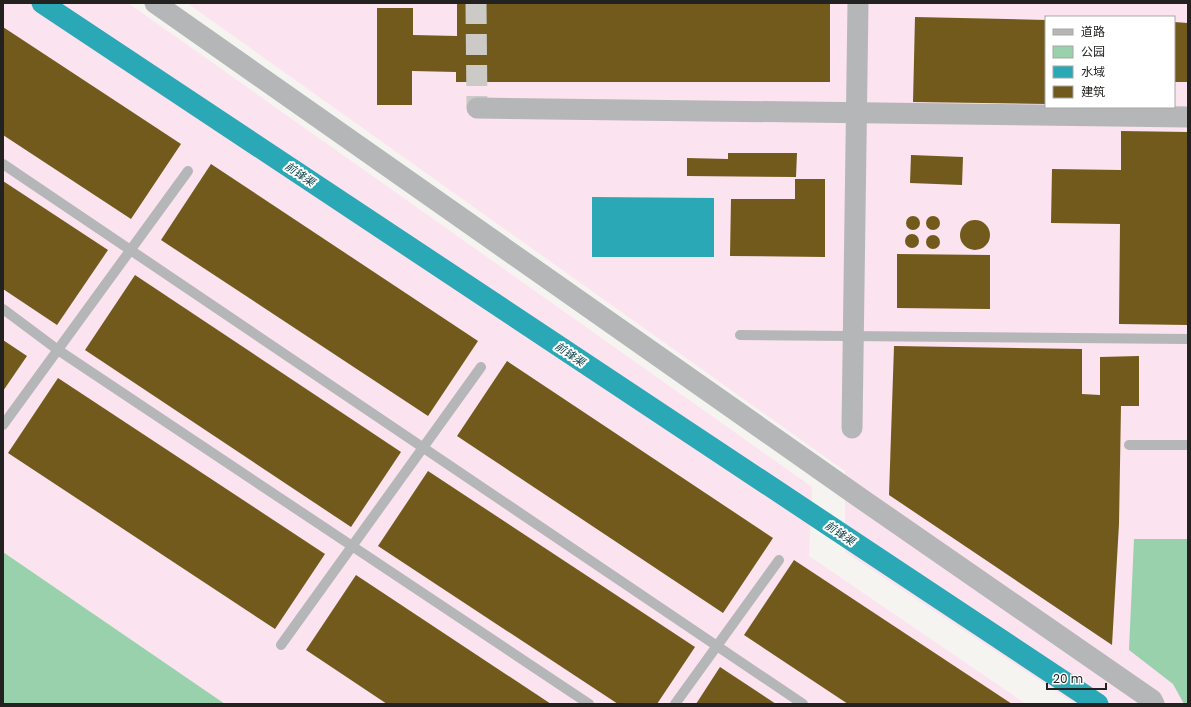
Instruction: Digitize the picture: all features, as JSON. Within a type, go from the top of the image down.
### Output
[{"type":"street","points":[[155,3],[1152,700],[1154,704]]},
{"type":"street","points":[[852,428],[852,336],[858,3]]},
{"type":"street","points":[[477,108],[1188,117]]},
{"type":"lane","points":[[3,164],[803,704]]},
{"type":"lane","points":[[3,426],[188,171]]},
{"type":"lane","points":[[3,309],[58,350],[590,704]]},
{"type":"lane","points":[[740,335],[1188,339]]},
{"type":"lane","points":[[281,645],[481,367]]},
{"type":"lane","points":[[1129,445],[1188,445]]},
{"type":"lane","points":[[675,704],[779,560]]},
{"type":"shaded area","points":[[3,3],[128,3],[812,487],[809,556],[1026,704],[225,704],[3,552]]},
{"type":"shaded area","points":[[187,3],[1188,3],[1188,704],[1075,704],[845,552],[845,471]]},
{"type":"green space","points":[[1134,539],[1188,539],[1188,704],[1184,704],[1173,684],[1129,650]]},
{"type":"green space","points":[[3,552],[225,704],[3,704]]},
{"type":"water","points":[[592,197],[714,198],[714,257],[592,257]]},
{"type":"building","points":[[457,3],[830,3],[830,82],[456,82],[456,72],[412,71],[412,105],[377,105],[377,8],[413,8],[413,35],[457,36]]},
{"type":"building","points":[[915,17],[1045,20],[1045,104],[913,102]]},
{"type":"building","points":[[1175,22],[1188,23],[1188,82],[1175,82]]},
{"type":"building","points":[[3,27],[181,144],[131,219],[3,135]]},
{"type":"building","points":[[1121,131],[1188,132],[1188,325],[1119,324],[1120,224],[1051,223],[1052,169],[1121,170]]},
{"type":"building","points":[[728,153],[797,153],[796,177],[687,176],[687,158],[728,159]]},
{"type":"building","points":[[911,155],[963,157],[962,185],[910,183]]},
{"type":"building","points":[[211,164],[478,341],[428,416],[161,240]]},
{"type":"building","points":[[795,179],[825,179],[825,257],[730,256],[731,199],[795,199]]},
{"type":"building","points":[[3,181],[108,250],[57,325],[3,289]]},
{"type":"building","points":[[913,216],[918,218],[920,223],[918,228],[913,230],[908,228],[906,223],[908,218]]},
{"type":"building","points":[[933,216],[938,218],[940,223],[938,228],[933,230],[928,228],[926,223],[928,218]]},
{"type":"building","points":[[975,220],[981,221],[989,229],[989,241],[981,249],[975,250],[969,249],[961,241],[960,235],[961,229],[969,221]]},
{"type":"building","points":[[912,234],[917,236],[919,241],[917,246],[912,248],[907,246],[905,241],[907,236]]},
{"type":"building","points":[[933,235],[938,237],[940,242],[938,247],[933,249],[928,247],[926,242],[928,237]]},
{"type":"building","points":[[897,254],[990,255],[990,309],[897,308]]},
{"type":"building","points":[[135,275],[401,452],[351,527],[85,350]]},
{"type":"building","points":[[3,340],[27,356],[3,391]]},
{"type":"building","points":[[894,346],[1082,349],[1082,394],[1100,395],[1100,357],[1139,356],[1139,406],[1121,406],[1119,524],[1112,645],[889,495]]},
{"type":"building","points":[[507,361],[773,538],[723,613],[457,436]]},
{"type":"building","points":[[58,378],[325,554],[275,629],[8,453]]},
{"type":"building","points":[[428,471],[695,647],[657,704],[618,704],[378,546]]},
{"type":"building","points":[[794,560],[1012,704],[848,704],[744,635]]},
{"type":"building","points":[[356,575],[551,704],[387,704],[306,650]]},
{"type":"building","points":[[720,667],[776,704],[696,704]]},
{"type":"waterway","name":"前锋渠","points":[[42,3],[1098,704]]},
{"type":"tunnel","points":[[476,3],[477,108]]}]
